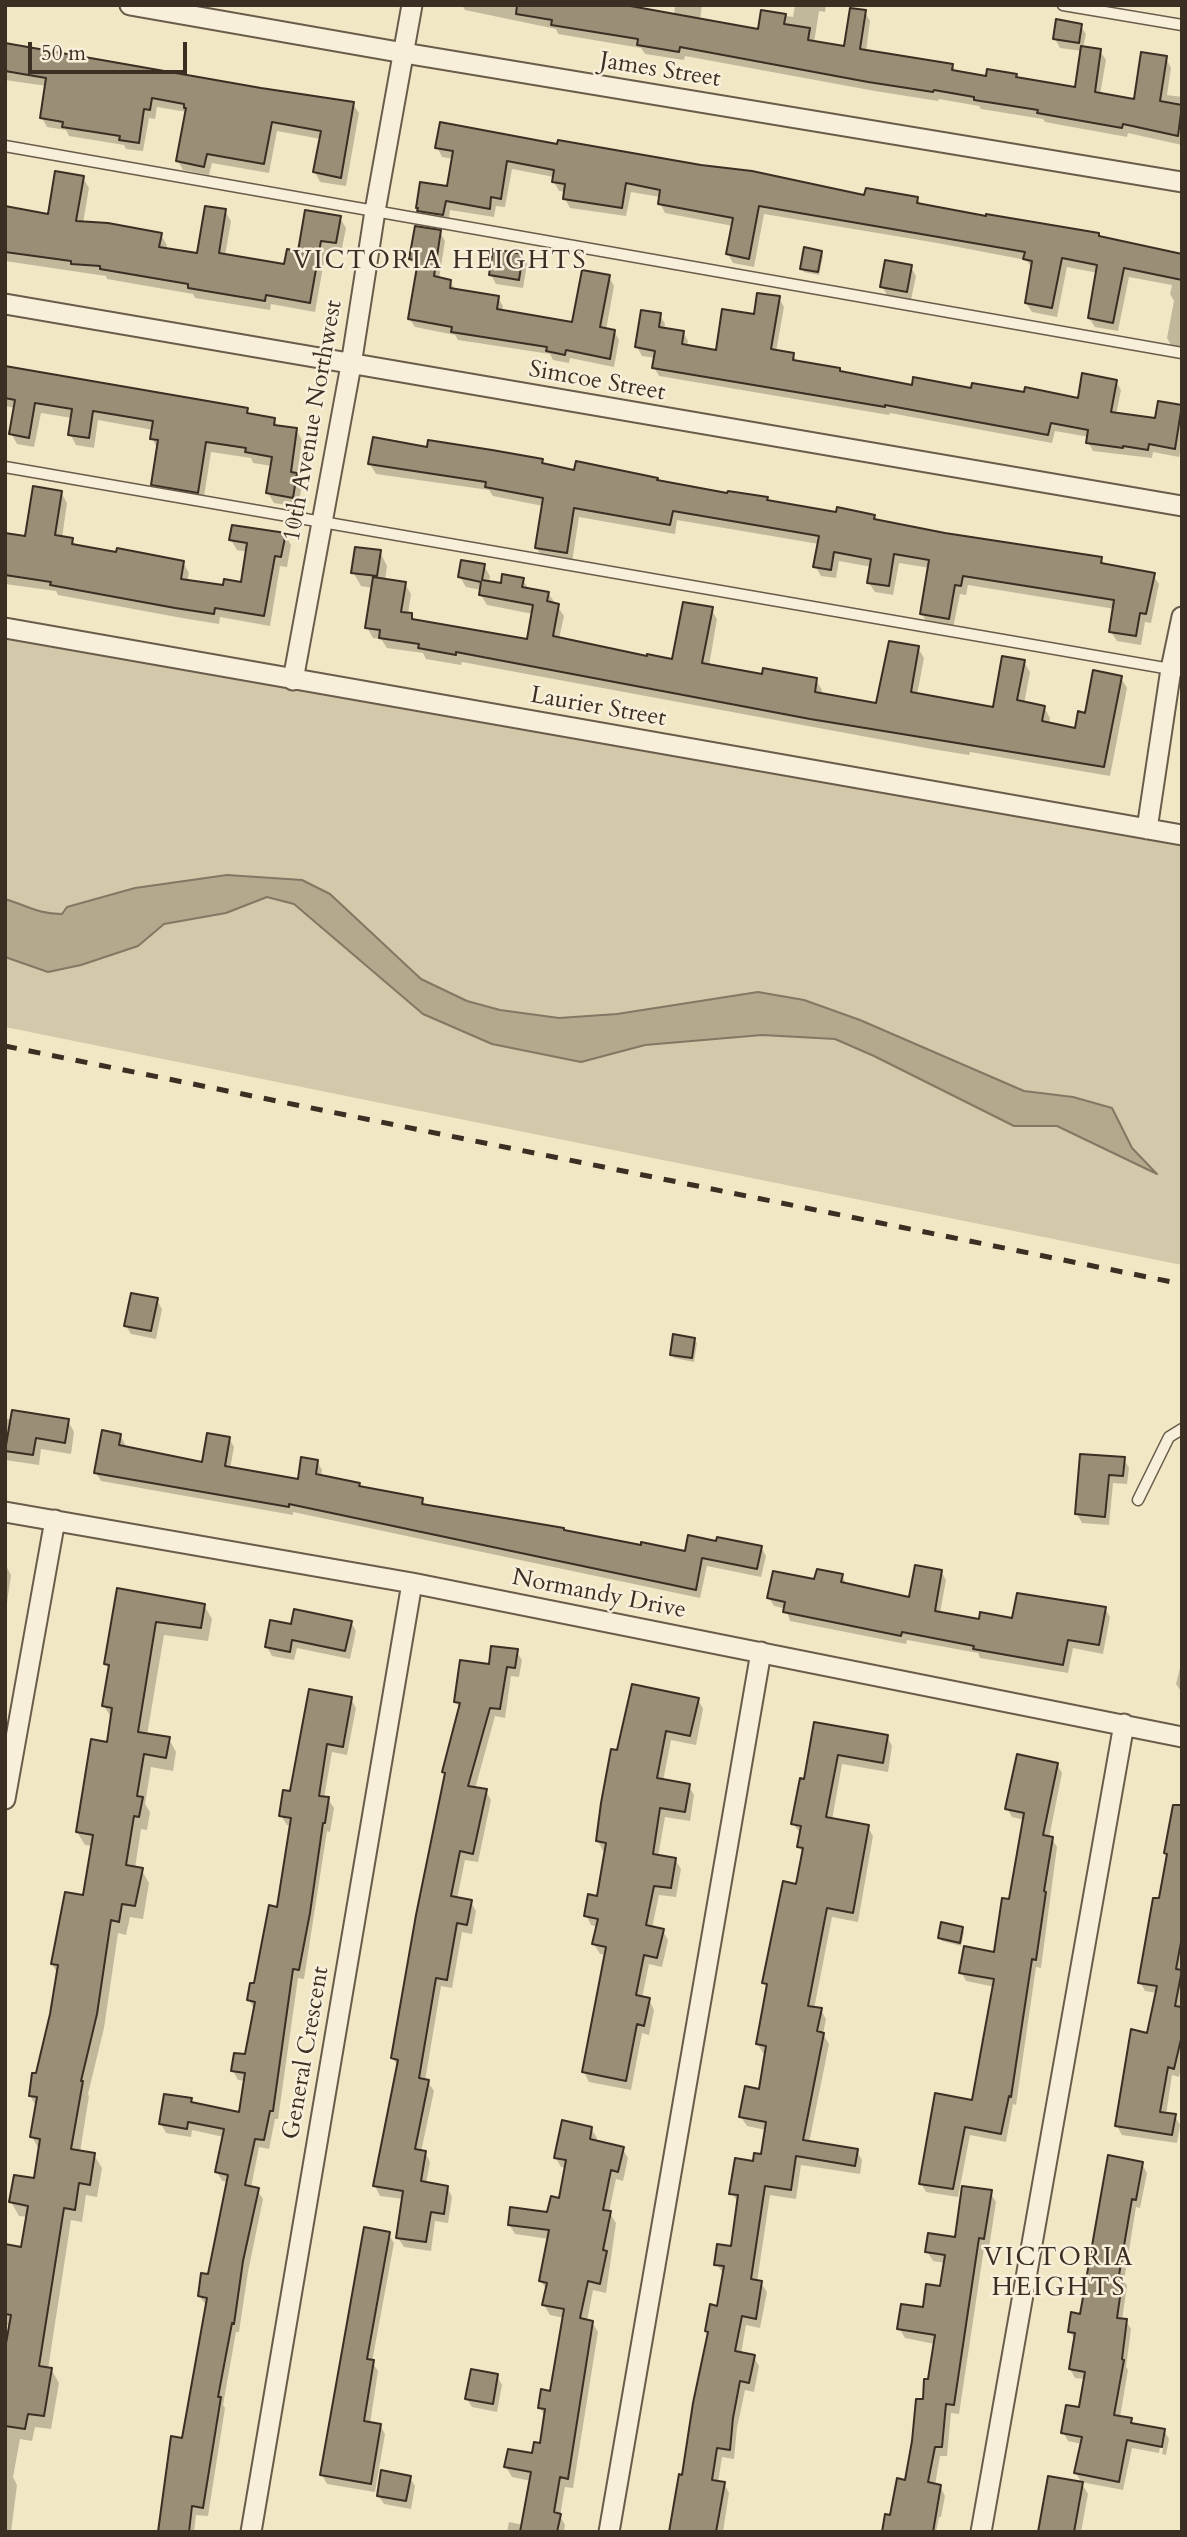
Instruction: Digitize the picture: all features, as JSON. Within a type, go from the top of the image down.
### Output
[{"type":"street","name":"James Street","points":[[130,5],[1182,182]]},
{"type":"street","name":"10th Avenue Northwest","points":[[293,680],[351,365],[412,5]]},
{"type":"street","name":"Simcoe Street","points":[[5,304],[1182,506]]},
{"type":"street","points":[[1147,829],[1176,670],[1182,617]]},
{"type":"street","name":"Laurier Street","points":[[5,628],[1182,835]]},
{"type":"street","name":"Normandy Drive","points":[[5,1511],[412,1583],[1182,1737]]},
{"type":"street","points":[[5,1800],[55,1520]]},
{"type":"street","name":"General Crescent","points":[[251,2532],[412,1583]]},
{"type":"street","points":[[609,2532],[761,1652]]},
{"type":"street","points":[[981,2532],[1124,1724]]},
{"type":"lane","points":[[1063,5],[1182,26]]},
{"type":"lane","points":[[5,146],[1182,353]]},
{"type":"lane","points":[[5,467],[1176,670]]},
{"type":"lane","points":[[1138,1500],[1169,1437],[1182,1429]]},
{"type":"shaded area","points":[[5,639],[1182,845],[1182,1265],[5,1027]]},
{"type":"shaded area","points":[[227,875],[302,880],[330,894],[421,979],[467,1001],[500,1010],[559,1018],[617,1014],[758,992],[804,1000],[860,1020],[1024,1091],[1073,1097],[1112,1108],[1132,1148],[1157,1174],[1057,1126],[1014,1126],[835,1039],[762,1035],[645,1045],[581,1062],[492,1044],[423,1014],[294,904],[267,897],[226,913],[164,924],[138,946],[81,965],[48,972],[5,957],[5,899],[39,911],[62,914],[67,907],[135,888]]},
{"type":"building","points":[[517,5],[625,5],[758,29],[761,10],[786,14],[784,24],[810,28],[808,40],[844,46],[850,8],[866,10],[860,49],[953,64],[952,70],[986,76],[987,69],[1075,87],[1081,46],[1101,49],[1095,92],[1134,99],[1141,52],[1167,56],[1160,101],[1182,105],[1178,136],[1123,124],[1122,128],[1037,113],[1038,110],[974,100],[974,97],[868,82],[680,47],[679,52],[637,45],[638,39],[551,25],[552,20],[516,14]]},
{"type":"building","points":[[1056,19],[1082,24],[1079,43],[1053,39]]},
{"type":"building","points":[[5,43],[354,102],[341,178],[313,172],[321,131],[272,122],[264,164],[207,154],[204,167],[176,161],[186,108],[184,104],[152,98],[150,110],[144,109],[139,143],[119,140],[120,136],[62,127],[63,122],[40,118],[46,78],[5,71]]},
{"type":"building","points":[[440,122],[557,144],[558,140],[701,165],[752,171],[864,195],[866,188],[918,197],[917,203],[1099,233],[1099,236],[1182,254],[1182,280],[1124,268],[1113,323],[1088,318],[1097,265],[1062,258],[1052,308],[1025,303],[1032,261],[1023,259],[1025,252],[759,206],[749,259],[726,254],[733,218],[658,204],[660,190],[626,183],[622,208],[563,199],[565,184],[552,182],[554,170],[507,161],[501,199],[491,197],[490,209],[446,201],[443,215],[417,211],[420,182],[447,186],[453,151],[435,148]]},
{"type":"building","points":[[55,171],[84,176],[76,221],[108,223],[162,233],[159,247],[197,253],[205,206],[226,209],[219,253],[284,264],[287,249],[298,251],[305,210],[341,216],[336,243],[321,241],[310,303],[266,295],[265,301],[188,288],[188,284],[100,269],[100,266],[71,264],[71,261],[5,252],[5,206],[48,214]]},
{"type":"building","points":[[415,226],[441,230],[434,276],[451,280],[450,288],[499,296],[497,309],[572,322],[582,270],[610,275],[600,327],[615,330],[610,359],[566,350],[565,355],[546,351],[547,347],[451,332],[452,327],[408,319],[418,261],[409,259]]},
{"type":"building","points":[[804,247],[822,251],[818,272],[800,269]]},
{"type":"building","points":[[493,249],[523,254],[519,280],[489,275]]},
{"type":"building","points":[[885,260],[912,265],[907,292],[880,287]]},
{"type":"building","points":[[757,293],[780,296],[771,349],[794,353],[793,360],[912,385],[913,377],[971,388],[972,383],[1024,392],[1025,387],[1078,398],[1082,373],[1117,380],[1111,412],[1155,418],[1158,401],[1182,405],[1175,449],[1149,444],[1148,450],[1086,443],[1088,430],[1051,423],[1048,435],[885,405],[652,368],[655,351],[635,347],[641,310],[661,313],[659,327],[684,331],[682,344],[716,350],[722,309],[754,314]]},
{"type":"building","points":[[5,366],[248,408],[247,413],[275,418],[274,425],[297,428],[291,472],[297,473],[293,498],[266,493],[272,457],[245,452],[246,448],[206,442],[198,493],[151,485],[158,440],[150,439],[153,421],[93,411],[89,438],[68,435],[72,409],[35,403],[29,438],[9,434],[15,400],[5,398]]},
{"type":"building","points":[[373,437],[427,447],[428,440],[492,450],[543,459],[542,463],[574,470],[576,461],[727,493],[768,497],[767,500],[836,512],[837,507],[875,515],[874,519],[945,533],[1102,557],[1101,563],[1155,573],[1146,614],[1140,613],[1136,636],[1109,632],[1114,600],[963,576],[961,586],[955,585],[949,619],[920,614],[929,560],[894,554],[889,586],[867,583],[871,559],[834,552],[831,570],[813,567],[819,536],[673,511],[670,525],[574,508],[567,553],[535,548],[543,498],[485,487],[486,482],[368,464]]},
{"type":"building","points":[[33,486],[62,491],[55,535],[73,538],[72,544],[116,552],[117,548],[184,561],[181,579],[223,585],[224,579],[241,582],[247,543],[229,540],[232,525],[286,533],[281,557],[275,556],[264,616],[215,608],[214,614],[175,608],[5,575],[5,533],[25,536]]},
{"type":"building","points":[[355,547],[381,550],[377,576],[351,573]]},
{"type":"building","points":[[461,560],[485,564],[482,580],[501,583],[502,574],[524,578],[522,587],[549,592],[547,601],[559,604],[553,636],[672,659],[683,602],[713,607],[702,663],[762,674],[763,668],[817,678],[815,692],[876,703],[889,641],[919,646],[911,692],[993,707],[1002,656],[1025,660],[1017,700],[1045,706],[1042,721],[1075,728],[1078,711],[1085,713],[1093,670],[1122,676],[1104,767],[810,719],[456,652],[456,655],[418,648],[419,644],[379,638],[380,630],[365,628],[373,577],[406,582],[401,612],[412,613],[412,619],[527,639],[533,605],[479,595],[481,582],[458,577]]},
{"type":"building","points":[[131,1293],[158,1298],[151,1331],[124,1326]]},
{"type":"building","points":[[673,1334],[695,1338],[692,1358],[670,1355]]},
{"type":"building","points":[[12,1410],[69,1419],[65,1443],[36,1438],[33,1455],[5,1451]]},
{"type":"building","points":[[102,1430],[121,1434],[119,1445],[202,1462],[207,1433],[230,1437],[225,1466],[298,1479],[301,1457],[318,1460],[316,1474],[360,1483],[359,1486],[423,1498],[422,1504],[564,1528],[641,1545],[641,1542],[685,1551],[688,1535],[716,1541],[717,1537],[762,1546],[757,1569],[702,1558],[696,1590],[289,1504],[289,1507],[94,1473]]},
{"type":"building","points":[[1080,1454],[1125,1457],[1123,1476],[1109,1475],[1105,1517],[1075,1514]]},
{"type":"building","points":[[915,1565],[942,1570],[935,1611],[979,1619],[980,1612],[1012,1618],[1017,1593],[1106,1607],[1099,1645],[1068,1640],[1063,1665],[973,1649],[974,1646],[902,1632],[901,1636],[783,1612],[785,1602],[767,1598],[773,1571],[814,1579],[817,1569],[843,1574],[841,1582],[909,1597]]},
{"type":"building","points":[[117,1588],[205,1604],[201,1628],[156,1622],[138,1732],[170,1737],[166,1758],[144,1754],[137,1796],[143,1797],[139,1817],[134,1816],[126,1865],[143,1868],[135,1906],[122,1904],[119,1922],[111,1920],[97,2014],[81,2081],[71,2149],[95,2153],[90,2185],[79,2183],[75,2210],[64,2208],[39,2366],[52,2368],[44,2416],[28,2414],[25,2429],[5,2426],[5,2349],[11,2315],[5,2314],[5,2244],[21,2247],[28,2206],[9,2202],[14,2175],[34,2178],[40,2139],[30,2137],[37,2097],[29,2096],[32,2073],[36,2073],[50,2014],[58,1965],[51,1964],[65,1892],[83,1895],[93,1835],[76,1832],[91,1739],[107,1742],[112,1708],[102,1706],[109,1665],[104,1664]]},
{"type":"building","points":[[294,1609],[352,1621],[345,1651],[292,1640],[290,1652],[265,1647],[270,1620],[291,1624]]},
{"type":"building","points":[[491,1646],[518,1649],[515,1668],[507,1667],[500,1709],[490,1708],[468,1786],[487,1789],[473,1854],[460,1851],[451,1896],[472,1900],[467,1925],[457,1923],[447,1980],[436,1978],[419,2078],[429,2080],[415,2149],[426,2151],[421,2181],[448,2186],[444,2214],[431,2212],[426,2242],[396,2238],[403,2191],[373,2186],[398,2060],[391,2058],[445,1773],[442,1772],[460,1703],[454,1702],[460,1660],[489,1664]]},
{"type":"building","points":[[632,1684],[699,1698],[690,1736],[666,1731],[657,1778],[690,1784],[685,1812],[660,1808],[653,1854],[676,1858],[671,1888],[654,1886],[646,1925],[664,1929],[657,1958],[644,1955],[636,1995],[650,1998],[644,2026],[637,2024],[626,2081],[582,2072],[606,1947],[592,1944],[598,1919],[584,1916],[588,1894],[597,1896],[606,1843],[596,1841],[601,1803],[611,1749],[617,1750]]},
{"type":"building","points":[[309,1689],[352,1697],[343,1747],[327,1744],[319,1796],[329,1797],[310,1913],[299,1970],[293,1969],[273,2111],[270,2111],[264,2140],[255,2139],[245,2185],[259,2188],[218,2397],[221,2397],[203,2508],[192,2506],[189,2532],[158,2532],[171,2436],[182,2438],[207,2298],[198,2296],[201,2273],[208,2274],[228,2175],[215,2172],[224,2129],[188,2122],[187,2129],[159,2124],[164,2094],[192,2098],[191,2102],[239,2112],[245,2073],[231,2071],[234,2053],[245,2054],[255,2002],[247,2000],[250,1983],[254,1983],[269,1905],[277,1907],[291,1818],[279,1816],[283,1790],[290,1791]]},
{"type":"building","points":[[814,1722],[888,1735],[883,1763],[838,1755],[826,1817],[869,1825],[853,1913],[827,1908],[808,2006],[822,2008],[817,2031],[824,2033],[803,2140],[858,2149],[855,2166],[796,2156],[791,2190],[765,2186],[751,2279],[762,2281],[756,2319],[742,2316],[735,2351],[755,2355],[749,2383],[740,2381],[730,2450],[717,2448],[712,2480],[725,2482],[716,2532],[669,2532],[708,2332],[705,2331],[710,2304],[717,2306],[724,2266],[714,2265],[717,2244],[731,2246],[738,2195],[729,2194],[735,2158],[753,2161],[754,2153],[761,2154],[766,2122],[739,2117],[745,2086],[759,2089],[766,2046],[756,2044],[767,1984],[762,1983],[783,1881],[796,1884],[803,1848],[797,1847],[801,1826],[791,1824],[800,1778],[804,1779]]},
{"type":"building","points":[[1017,1754],[1058,1763],[1043,1835],[1053,1837],[1044,1891],[1046,1892],[1036,1960],[1032,1959],[1011,2097],[1009,2096],[1001,2134],[965,2127],[953,2189],[919,2184],[935,2093],[972,2100],[994,1979],[959,1973],[964,1946],[994,1952],[1002,1898],[1009,1899],[1024,1813],[1005,1809]]},
{"type":"building","points":[[1173,1805],[1182,1805],[1182,1937],[1176,1969],[1182,1970],[1175,2006],[1182,2007],[1182,2035],[1174,2069],[1168,2067],[1160,2112],[1176,2114],[1172,2135],[1115,2126],[1131,2029],[1147,2033],[1157,1986],[1138,1983],[1153,1898],[1159,1898]]},
{"type":"building","points":[[941,1922],[963,1927],[960,1943],[938,1938]]},
{"type":"building","points":[[562,2120],[592,2127],[590,2139],[624,2147],[618,2172],[611,2170],[603,2210],[611,2211],[600,2284],[588,2281],[580,2318],[593,2321],[568,2479],[560,2477],[554,2512],[561,2514],[557,2532],[520,2532],[531,2472],[504,2467],[508,2449],[532,2453],[534,2442],[540,2443],[545,2409],[538,2408],[541,2389],[550,2391],[564,2309],[542,2305],[547,2283],[539,2281],[549,2230],[508,2225],[510,2207],[547,2212],[551,2196],[559,2198],[566,2160],[554,2158]]},
{"type":"building","points":[[1108,2155],[1143,2162],[1136,2200],[1132,2199],[1119,2275],[1123,2276],[1117,2318],[1127,2319],[1124,2360],[1114,2415],[1132,2418],[1131,2423],[1165,2429],[1162,2447],[1127,2440],[1119,2482],[1074,2473],[1082,2437],[1061,2433],[1066,2405],[1079,2407],[1085,2372],[1069,2369],[1075,2333],[1068,2332],[1071,2312],[1080,2314]]},
{"type":"building","points":[[962,2186],[992,2190],[984,2239],[979,2238],[954,2405],[946,2404],[942,2447],[935,2447],[928,2482],[941,2485],[933,2532],[882,2532],[885,2514],[890,2515],[897,2478],[905,2480],[916,2399],[923,2399],[924,2379],[928,2379],[935,2335],[897,2329],[901,2304],[923,2307],[926,2284],[940,2286],[945,2255],[925,2252],[928,2233],[955,2237]]},
{"type":"building","points":[[364,2227],[390,2232],[367,2359],[374,2360],[364,2421],[381,2424],[371,2484],[320,2475]]},
{"type":"building","points":[[471,2369],[498,2374],[493,2404],[465,2399]]},
{"type":"building","points":[[381,2470],[411,2476],[406,2501],[377,2496]]},
{"type":"building","points":[[1048,2476],[1083,2482],[1074,2532],[1038,2532]]},
{"type":"railway","points":[[5,1046],[1182,1284]]},
{"type":"district","name":"VICTORIA HEIGHTS","points":[[440,262]]},
{"type":"district","name":"VICTORIA HEIGHTS","points":[[1059,2274]]}]
